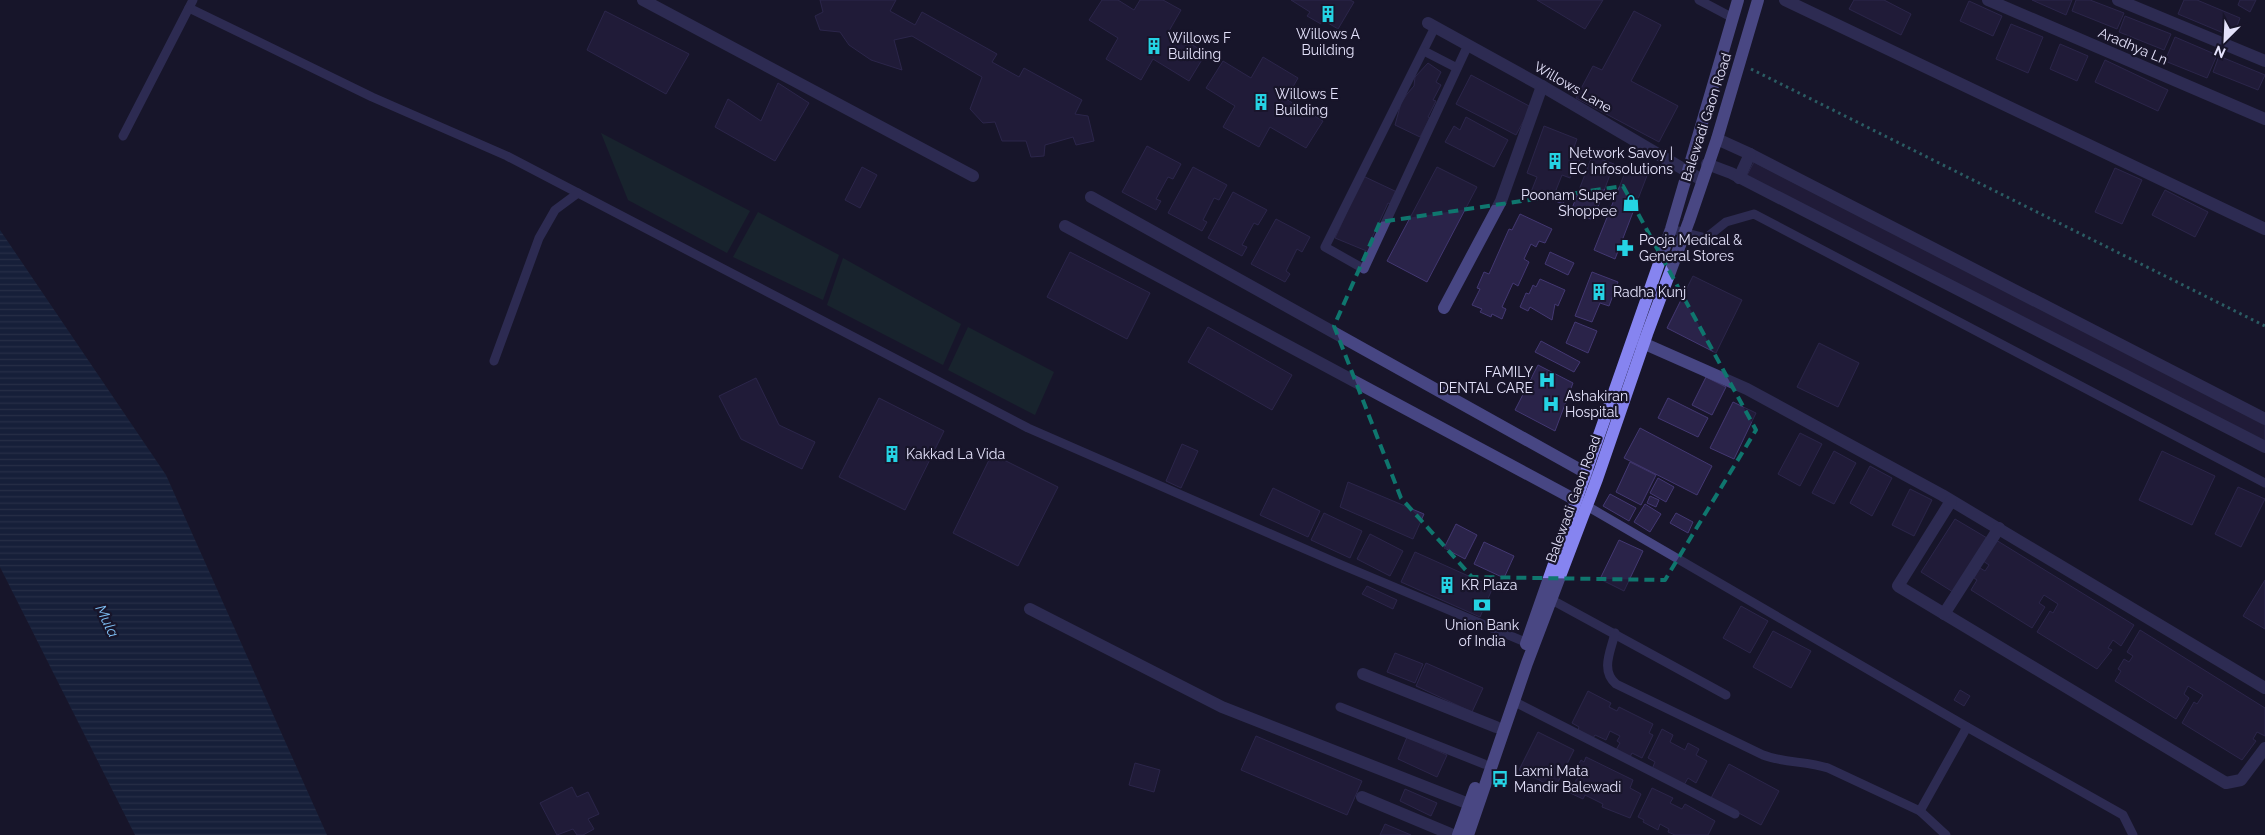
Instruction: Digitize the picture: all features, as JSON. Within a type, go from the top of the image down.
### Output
[{"type":"main road","name":"Balewadi Gaon Road","points":[[1468,835],[1530,644],[1552,600],[1582,503],[1638,340],[1689,172],[1738,0]]},
{"type":"main road","name":"Balewadi Gaon Road","points":[[1638,340],[1685,231],[1717,139],[1758,0]]},
{"type":"main road","name":"Balewadi Gaon Road","points":[[1458,835],[1496,727],[1530,644],[1582,503]]},
{"type":"street","points":[[643,0],[973,176]]},
{"type":"street","points":[[1785,0],[2265,229]]},
{"type":"street","name":"Aradhya Ln","points":[[1988,0],[2265,119]]},
{"type":"street","points":[[2118,0],[2265,61]]},
{"type":"street","name":"Willows Lane","points":[[1432,25],[1542,86],[1702,180]]},
{"type":"street","points":[[1444,308],[1501,201],[1542,86]]},
{"type":"street","points":[[1717,139],[1750,154],[2265,419]]},
{"type":"street","points":[[1739,178],[1750,154]]},
{"type":"street","points":[[1707,164],[1739,178],[2265,448]]},
{"type":"street","points":[[1091,197],[1591,476]]},
{"type":"street","points":[[1065,226],[1582,503]]},
{"type":"street","points":[[1638,340],[1747,389],[1951,501],[2265,688]]},
{"type":"street","points":[[1951,501],[1898,586],[2226,783],[2242,780],[2265,748]]},
{"type":"street","points":[[1944,614],[1998,528]]},
{"type":"street","points":[[1030,609],[1239,715],[1469,804]]},
{"type":"street","points":[[1364,674],[1496,727]]},
{"type":"street","points":[[1362,797],[1453,835]]},
{"type":"lane","points":[[1699,0],[1733,18]]},
{"type":"lane","points":[[123,136],[191,4],[372,97],[507,156],[1028,428],[1318,556],[1530,644]]},
{"type":"lane","points":[[1432,25],[1424,51],[1325,247],[1364,269],[1468,45]]},
{"type":"lane","points":[[1424,51],[1457,68]]},
{"type":"lane","points":[[494,361],[539,238],[556,210],[578,193]]},
{"type":"lane","points":[[1671,229],[1685,231],[1706,238],[1726,222],[1754,214],[2265,483]]},
{"type":"lane","points":[[1582,503],[1967,727],[2123,815],[2133,835]]},
{"type":"lane","points":[[1552,600],[1726,695]]},
{"type":"lane","points":[[1615,633],[1606,669],[1610,678],[1616,684],[1773,759],[1815,764],[1828,768],[1920,811],[1946,835]]},
{"type":"lane","points":[[1513,701],[1735,814]]},
{"type":"lane","points":[[1340,707],[1484,764]]},
{"type":"lane","points":[[1920,811],[1967,727]]},
{"type":"path","points":[[1739,63],[2265,326]]},
{"type":"highlighted area","points":[[1623,186],[1681,289],[1756,430],[1665,580],[1472,577],[1401,498],[1334,326],[1380,222]]},
{"type":"green space","points":[[601,133],[750,211],[727,253],[628,200]]},
{"type":"green space","points":[[758,212],[839,255],[823,300],[733,257]]},
{"type":"green space","points":[[843,258],[961,324],[943,365],[827,305]]},
{"type":"green space","points":[[968,327],[1054,372],[1035,415],[948,370]]},
{"type":"water","name":"Mula","points":[[0,230],[166,475],[327,835],[135,835],[0,567]]},
{"type":"building","points":[[820,0],[896,0],[890,11],[915,25],[922,12],[997,54],[992,62],[1019,77],[1024,68],[1082,100],[1075,114],[1088,116],[1094,141],[1076,145],[1073,137],[1045,145],[1044,156],[1031,157],[1026,141],[1002,141],[995,122],[983,123],[970,109],[982,77],[912,36],[894,40],[902,70],[871,60],[849,45],[840,32],[820,30],[815,16],[823,12]]},
{"type":"building","name":"Willows F Building","points":[[1102,0],[1118,0],[1134,10],[1140,0],[1163,0],[1181,10],[1169,31],[1206,53],[1189,81],[1153,59],[1141,80],[1106,59],[1118,38],[1089,20]]},
{"type":"building","name":"Willows A Building","points":[[1291,0],[1350,0],[1354,2],[1338,29],[1323,20],[1321,24],[1307,16],[1310,12]]},
{"type":"building","points":[[1537,0],[1603,0],[1585,29]]},
{"type":"building","points":[[1854,0],[1884,0],[1911,14],[1901,35],[1849,9]]},
{"type":"building","points":[[2032,0],[2072,0],[2066,15]]},
{"type":"building","points":[[2076,0],[2090,0],[2124,13],[2117,29],[2072,11]]},
{"type":"building","points":[[2184,0],[2197,0],[2240,18],[2233,37],[2178,14]]},
{"type":"building","points":[[2240,0],[2256,0],[2250,12],[2238,5]]},
{"type":"building","points":[[1969,1],[2002,16],[1993,36],[1960,21]]},
{"type":"building","points":[[605,11],[689,54],[666,94],[587,50]]},
{"type":"building","points":[[1634,11],[1661,25],[1631,81],[1678,106],[1659,142],[1576,98],[1593,66],[1602,70]]},
{"type":"building","points":[[2125,16],[2171,34],[2164,50],[2119,32]]},
{"type":"building","points":[[2011,24],[2043,37],[2028,73],[1996,59]]},
{"type":"building","points":[[2175,37],[2217,55],[2207,78],[2165,61]]},
{"type":"building","points":[[2060,44],[2088,56],[2077,81],[2050,69]]},
{"type":"building","points":[[2219,56],[2265,75],[2258,90],[2213,72]]},
{"type":"building","name":"Willows E Building","points":[[1263,57],[1298,78],[1286,99],[1323,121],[1306,148],[1270,127],[1259,147],[1223,127],[1235,106],[1206,88],[1223,61],[1251,78]]},
{"type":"building","points":[[2105,60],[2168,90],[2158,111],[2095,82]]},
{"type":"building","points":[[1428,63],[1441,72],[1436,82],[1441,85],[1433,100],[1436,101],[1428,117],[1430,118],[1420,137],[1395,125],[1401,103],[1414,86],[1415,77]]},
{"type":"building","points":[[1471,75],[1531,107],[1516,135],[1456,104]]},
{"type":"building","points":[[778,83],[809,103],[775,161],[715,127],[728,99],[761,121]]},
{"type":"building","points":[[1466,117],[1508,140],[1494,167],[1445,142],[1454,126],[1460,130]]},
{"type":"building","name":"Network Savoy | EC Infosolutions","points":[[1544,126],[1577,139],[1573,150],[1582,153],[1576,170],[1573,170],[1570,178],[1562,175],[1556,190],[1567,194],[1563,204],[1531,192],[1537,177],[1527,173]]},
{"type":"building","points":[[1147,146],[1181,164],[1173,179],[1168,177],[1156,199],[1161,201],[1156,210],[1122,192]]},
{"type":"building","points":[[1592,156],[1614,164],[1593,220],[1571,211]]},
{"type":"building","points":[[1754,162],[2265,424],[2265,443],[1746,177]]},
{"type":"building","points":[[1628,165],[1648,173],[1615,259],[1594,250]]},
{"type":"building","points":[[862,167],[877,175],[860,208],[845,200]]},
{"type":"building","points":[[1193,167],[1227,185],[1219,200],[1214,198],[1203,220],[1207,222],[1202,231],[1168,213]]},
{"type":"building","points":[[1437,167],[1477,187],[1427,282],[1387,261]]},
{"type":"building","points":[[2115,168],[2142,180],[2122,224],[2095,212]]},
{"type":"building","points":[[1363,176],[1397,192],[1391,204],[1388,203],[1371,240],[1374,242],[1369,252],[1335,238]]},
{"type":"building","points":[[2165,190],[2208,212],[2195,237],[2152,215]]},
{"type":"building","points":[[1233,192],[1267,210],[1258,225],[1254,223],[1242,245],[1247,247],[1242,256],[1208,238]]},
{"type":"building","points":[[1520,214],[1552,229],[1545,243],[1539,241],[1536,247],[1531,244],[1524,259],[1529,262],[1518,286],[1513,283],[1502,307],[1506,309],[1502,319],[1492,314],[1491,317],[1480,312],[1482,309],[1472,305],[1480,289],[1477,288],[1484,272],[1489,274],[1509,229],[1512,230]]},
{"type":"building","points":[[1276,219],[1310,237],[1302,252],[1297,249],[1286,271],[1290,274],[1285,282],[1251,264]]},
{"type":"building","points":[[1070,252],[1150,293],[1127,339],[1047,297]]},
{"type":"building","points":[[1550,252],[1574,263],[1568,275],[1545,264]]},
{"type":"building","name":"Radha Kunj","points":[[1592,272],[1618,282],[1609,306],[1600,303],[1592,322],[1575,316]]},
{"type":"building","points":[[1693,276],[1742,300],[1716,353],[1667,328]]},
{"type":"building","points":[[1540,279],[1565,290],[1558,306],[1555,304],[1552,320],[1530,307],[1528,311],[1520,307],[1526,293],[1529,294],[1533,285],[1536,287]]},
{"type":"building","points":[[1575,322],[1597,331],[1588,353],[1566,343]]},
{"type":"building","points":[[1208,327],[1292,375],[1272,410],[1188,362]]},
{"type":"building","points":[[1541,341],[1580,362],[1574,372],[1535,352]]},
{"type":"building","points":[[1819,343],[1859,363],[1838,407],[1797,387]]},
{"type":"building","points":[[1538,365],[1573,383],[1555,431],[1515,410]]},
{"type":"building","points":[[1706,377],[1726,387],[1712,415],[1692,405]]},
{"type":"building","points":[[756,378],[779,425],[815,442],[802,469],[741,439],[719,396]]},
{"type":"building","name":"Kakkad La Vida","points":[[879,398],[944,431],[905,510],[839,477]]},
{"type":"building","points":[[1668,398],[1708,418],[1698,437],[1658,418]]},
{"type":"building","points":[[1733,402],[1756,413],[1734,459],[1710,448]]},
{"type":"building","points":[[1640,428],[1712,466],[1697,495],[1624,458]]},
{"type":"building","points":[[1800,433],[1822,444],[1800,486],[1778,474]]},
{"type":"building","points":[[1182,444],[1198,451],[1181,488],[1166,481]]},
{"type":"building","points":[[1834,451],[1856,463],[1834,504],[1812,493]]},
{"type":"building","points":[[2162,451],[2215,476],[2192,525],[2139,500]]},
{"type":"building","points":[[992,454],[1058,487],[1018,566],[953,533]]},
{"type":"building","points":[[1630,462],[1656,475],[1641,505],[1616,492]]},
{"type":"building","points":[[1870,466],[1892,478],[1872,516],[1850,503]]},
{"type":"building","points":[[1658,478],[1674,487],[1666,502],[1650,493]]},
{"type":"building","points":[[1348,482],[1424,514],[1413,539],[1340,507]]},
{"type":"building","points":[[2238,487],[2265,499],[2241,547],[2215,534]]},
{"type":"building","points":[[1273,488],[1320,511],[1308,537],[1260,515]]},
{"type":"building","points":[[1910,489],[1932,500],[1914,536],[1892,525]]},
{"type":"building","points":[[1610,494],[1636,508],[1629,521],[1603,506]]},
{"type":"building","points":[[1650,496],[1659,500],[1656,507],[1647,503]]},
{"type":"building","points":[[1645,504],[1661,514],[1650,532],[1634,522]]},
{"type":"building","points":[[1324,513],[1362,531],[1350,558],[1311,540]]},
{"type":"building","points":[[1676,513],[1693,522],[1688,533],[1670,523]]},
{"type":"building","points":[[1955,519],[1987,538],[1953,592],[1921,572]]},
{"type":"building","points":[[1456,524],[1477,535],[1465,559],[1444,548]]},
{"type":"building","points":[[1370,534],[1403,551],[1390,576],[1357,559]]},
{"type":"building","points":[[1619,540],[1643,551],[1624,591],[1600,579]]},
{"type":"building","points":[[1996,540],[2134,625],[2121,646],[2113,640],[2108,648],[2112,650],[2097,669],[2037,632],[2050,611],[2053,613],[2058,604],[2044,595],[2039,603],[2045,607],[2032,628],[1971,590],[1977,580],[1974,578],[1980,568],[1985,571],[1989,565],[1983,561]]},
{"type":"building","points":[[1484,542],[1514,556],[1504,578],[1474,564]]},
{"type":"building","name":"KR Plaza","points":[[1415,552],[1493,587],[1480,617],[1401,582]]},
{"type":"building","points":[[2265,580],[2265,629],[2243,616]]},
{"type":"building","points":[[1367,586],[1397,600],[1393,609],[1362,594]]},
{"type":"building","points":[[1741,606],[1768,621],[1750,653],[1723,638]]},
{"type":"building","points":[[2140,630],[2265,708],[2265,736],[2257,732],[2253,739],[2256,741],[2242,760],[2182,723],[2194,702],[2197,704],[2203,695],[2188,686],[2184,694],[2189,698],[2176,719],[2115,681],[2121,671],[2118,669],[2124,659],[2129,662],[2133,656],[2127,652]]},
{"type":"building","points":[[1773,631],[1811,651],[1791,688],[1753,667]]},
{"type":"building","points":[[1395,653],[1423,664],[1415,683],[1387,672]]},
{"type":"building","points":[[1426,663],[1483,688],[1472,712],[1416,686]]},
{"type":"building","points":[[1960,690],[1970,696],[1964,706],[1954,700]]},
{"type":"building","points":[[1588,691],[1611,703],[1609,707],[1617,711],[1619,707],[1653,724],[1649,733],[1653,735],[1642,758],[1632,753],[1630,757],[1616,750],[1620,743],[1617,741],[1620,736],[1610,731],[1606,740],[1595,735],[1593,738],[1578,730],[1579,727],[1572,723]]},
{"type":"building","points":[[1662,729],[1673,735],[1670,742],[1685,750],[1688,743],[1699,749],[1696,755],[1707,761],[1696,783],[1688,778],[1684,785],[1652,769],[1655,762],[1648,758]]},
{"type":"building","points":[[1538,732],[1574,750],[1555,788],[1519,770]]},
{"type":"building","points":[[1256,736],[1362,781],[1347,815],[1241,770]]},
{"type":"building","points":[[1407,737],[1447,755],[1437,777],[1398,759]]},
{"type":"building","points":[[1586,757],[1633,780],[1630,788],[1641,794],[1630,818],[1602,807],[1603,804],[1585,795],[1583,799],[1568,792],[1579,776],[1574,773],[1581,760],[1584,762]]},
{"type":"building","points":[[1135,763],[1160,770],[1154,792],[1129,785]]},
{"type":"building","points":[[1729,764],[1779,791],[1761,825],[1711,798]]},
{"type":"building","points":[[572,787],[577,797],[588,792],[599,814],[588,819],[594,829],[583,835],[577,835],[573,829],[557,835],[540,803]]},
{"type":"building","points":[[1652,788],[1673,798],[1670,803],[1682,809],[1685,804],[1715,821],[1708,835],[1675,835],[1668,832],[1669,829],[1660,824],[1658,830],[1643,822],[1644,820],[1638,817]]},
{"type":"building","points":[[1405,789],[1437,803],[1431,816],[1400,801]]},
{"type":"building","points":[[1385,824],[1411,835],[1380,835]]},
{"type":"place","name":"Willows A Building","points":[[1328,14]]},
{"type":"place","name":"Willows F Building","points":[[1154,46]]},
{"type":"place","name":"Willows E Building","points":[[1261,102]]},
{"type":"place","name":"Network Savoy | EC Infosolutions","points":[[1555,161]]},
{"type":"place","name":"Poonam Super Shoppee","points":[[1631,203]]},
{"type":"place","name":"Pooja Medical & General Stores","points":[[1625,248]]},
{"type":"place","name":"Radha Kunj","points":[[1599,292]]},
{"type":"place","name":"FAMILY DENTAL CARE","points":[[1547,380]]},
{"type":"place","name":"Ashakiran Hospital","points":[[1551,404]]},
{"type":"place","name":"Kakkad La Vida","points":[[892,454]]},
{"type":"place","name":"KR Plaza","points":[[1447,585]]},
{"type":"place","name":"Union Bank of India","points":[[1482,605]]},
{"type":"place","name":"Laxmi Mata Mandir Balewadi","points":[[1500,779]]}]
